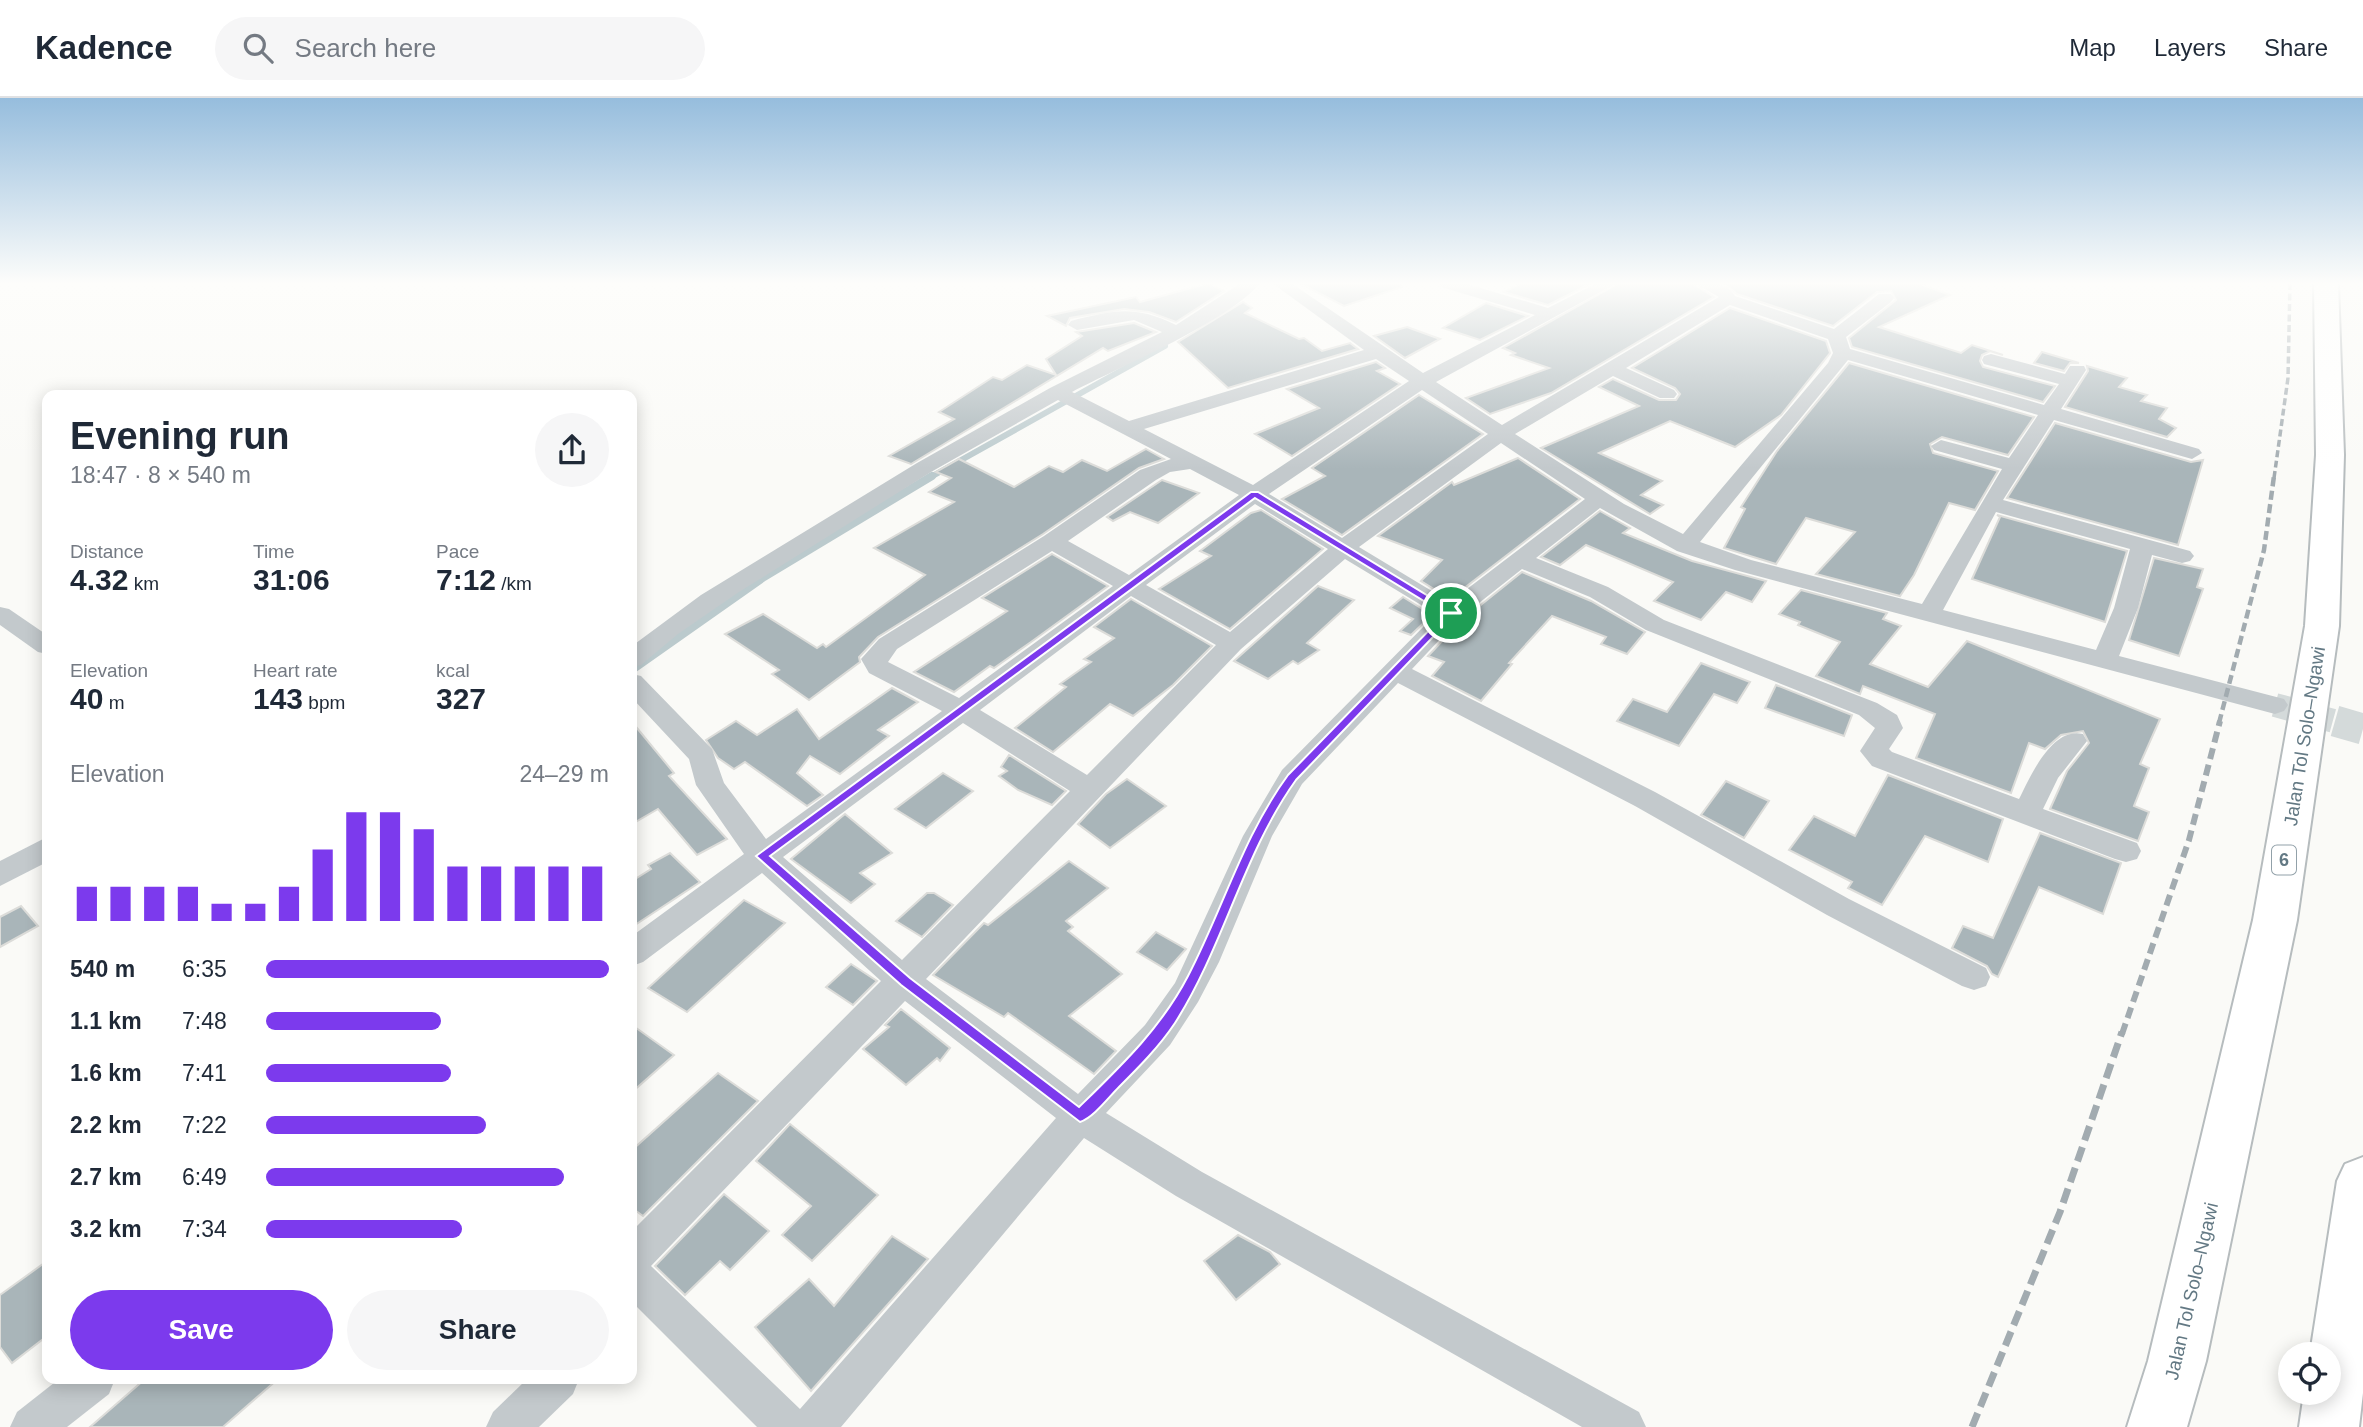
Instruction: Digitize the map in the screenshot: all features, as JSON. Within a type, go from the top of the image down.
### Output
[{"type":"highway","name":"Jalan Tol Solo–Ngawi","points":[[2157,1427],[2177,1361],[2275,920],[2322,626],[2330,455],[2327,345]]},
{"type":"highway","points":[[2329,1427],[2363,1181]]},
{"type":"street","points":[[637,654],[653,640],[724,591],[871,499],[1066,397],[1152,345]]},
{"type":"street","points":[[1368,345],[1598,499],[1685,546],[2275,705]]},
{"type":"street","points":[[637,949],[1254,494],[1421,382],[1491,345]]},
{"type":"street","points":[[637,1282],[905,982],[1232,644],[1343,548],[1501,433],[1648,345]]},
{"type":"street","points":[[1685,546],[1836,365],[1839,345]]},
{"type":"street","points":[[1842,345],[2051,414],[2192,453]]},
{"type":"street","points":[[1127,428],[1378,352]]},
{"type":"street","points":[[1929,613],[1990,503],[2074,376],[1992,360]]},
{"type":"street","points":[[1612,368],[1667,394]]},
{"type":"street","points":[[1066,397],[1254,494],[1451,613]]},
{"type":"street","points":[[1941,446],[2015,466]]},
{"type":"street","points":[[1091,791],[960,709],[878,667],[874,659],[888,644],[1052,541],[1148,475],[1164,467],[1194,463]]},
{"type":"street","points":[[813,1427],[1080,1116],[1144,1052],[1169,1020],[1194,977],[1274,803],[1327,739],[1451,613],[1598,499]]},
{"type":"street","points":[[1990,503],[2182,556]]},
{"type":"street","points":[[1052,541],[1232,644]]},
{"type":"street","points":[[2105,659],[2126,608],[2143,545]]},
{"type":"street","points":[[1519,560],[1599,592],[1655,625],[1868,709],[1887,721],[1889,728],[1874,751],[1882,759],[2126,851]]},
{"type":"street","points":[[0,614],[42,643]]},
{"type":"street","points":[[1396,671],[1645,799],[1838,907],[1974,977]]},
{"type":"street","points":[[637,687],[702,756],[710,785],[762,856],[905,982],[1080,1116],[1189,1184],[1624,1427]]},
{"type":"street","points":[[2027,812],[2046,774],[2073,741]]},
{"type":"street","points":[[0,874],[42,856]]},
{"type":"street","points":[[637,1284],[788,1427]]},
{"type":"street","points":[[32,1427],[88,1384]]},
{"type":"street","points":[[508,1427],[553,1384]]},
{"type":"building","points":[[1068,345],[1123,345],[1108,351],[1103,348],[911,464],[889,456],[954,419],[939,412],[993,377],[1002,380],[1027,365],[1056,375],[1046,359]]},
{"type":"building","points":[[1181,345],[1314,345],[1322,351],[1353,345],[1358,349],[1228,388]]},
{"type":"building","points":[[1387,345],[1429,345],[1405,358]]},
{"type":"building","points":[[1508,345],[1632,345],[1551,393],[1490,414],[1466,398],[1549,368],[1511,355],[1515,353],[1503,348]]},
{"type":"building","points":[[1670,345],[1827,345],[1830,353],[1781,415],[1735,447],[1670,421],[1599,453],[1662,481],[1641,495],[1663,505],[1650,514],[1541,448],[1639,406],[1599,387],[1613,379],[1659,400],[1676,400],[1680,394],[1675,388],[1632,368]]},
{"type":"building","points":[[1936,345],[1961,353],[1972,345],[2003,355],[1990,351],[1982,355],[1980,361],[1983,367],[2055,386],[2043,402],[1852,347]]},
{"type":"building","points":[[2042,352],[2079,363],[2070,363],[2064,371],[2034,363]]},
{"type":"building","points":[[1376,362],[1385,368],[1377,371],[1400,384],[1292,456],[1255,434],[1319,408],[1287,389]]},
{"type":"building","points":[[1849,363],[2034,417],[2008,455],[1942,437],[1930,444],[1933,453],[1998,471],[1975,510],[1949,503],[1914,575],[1900,596],[1816,574],[1855,532],[1806,518],[1776,564],[1724,548],[1745,509],[1741,507],[1777,451]]},
{"type":"building","points":[[2087,366],[2127,378],[2119,387],[2147,395],[2141,401],[2167,408],[2159,419],[2176,428],[2167,437],[2065,407],[2088,371]]},
{"type":"building","points":[[1419,395],[1483,434],[1342,535],[1282,499],[1325,476],[1312,468]]},
{"type":"building","points":[[2055,423],[2191,462],[2203,460],[2178,545],[2007,498]]},
{"type":"building","points":[[1146,449],[1164,459],[1139,468],[1043,534],[878,637],[859,657],[860,662],[809,700],[772,674],[779,670],[725,634],[763,614],[817,648],[823,644],[826,647],[925,575],[874,548],[954,502],[929,492],[951,478],[936,472],[959,459],[1014,487],[1049,466],[1063,472],[1082,460],[1107,471]]},
{"type":"building","points":[[1518,458],[1580,499],[1450,599],[1421,581],[1442,560],[1378,536],[1452,482],[1454,485]]},
{"type":"building","points":[[1162,480],[1199,493],[1158,523],[1130,512],[1113,521],[1107,517]]},
{"type":"building","points":[[1261,510],[1323,549],[1230,629],[1159,589],[1211,556],[1200,551],[1251,513]]},
{"type":"building","points":[[1600,511],[1630,528],[1623,533],[1692,561],[1766,581],[1752,602],[1726,592],[1701,620],[1654,601],[1673,582],[1586,545],[1560,565],[1541,557]]},
{"type":"building","points":[[1997,515],[2127,551],[2105,622],[1972,579],[2000,517]]},
{"type":"building","points":[[1052,554],[1108,586],[994,668],[990,666],[954,692],[914,672],[1007,611],[982,598]]},
{"type":"building","points":[[2154,558],[2203,569],[2197,587],[2203,589],[2179,656],[2129,640]]},
{"type":"building","points":[[1522,572],[1591,601],[1645,632],[1627,654],[1601,644],[1606,637],[1552,616],[1509,663],[1512,664],[1481,701],[1432,676],[1444,662],[1428,656],[1462,620]]},
{"type":"building","points":[[1318,586],[1354,600],[1307,643],[1319,650],[1298,664],[1293,661],[1268,679],[1234,661]]},
{"type":"building","points":[[1801,590],[1887,613],[1883,619],[1901,626],[1870,664],[1928,687],[1967,641],[2160,719],[2140,764],[2149,768],[2134,806],[2149,812],[2138,841],[2050,809],[2067,771],[2089,743],[2083,731],[2061,735],[2045,749],[2029,743],[2011,793],[1916,758],[1935,714],[1863,686],[1860,694],[1816,676],[1840,642],[1779,614]]},
{"type":"building","points":[[1403,597],[1432,615],[1411,635],[1400,631],[1413,619],[1390,608]]},
{"type":"building","points":[[1131,599],[1212,646],[1173,685],[1133,716],[1110,704],[1053,752],[1015,728],[1066,687],[1060,684],[1091,662],[1084,659],[1114,638],[1094,627]]},
{"type":"building","points":[[1701,663],[1750,682],[1737,703],[1714,694],[1679,746],[1617,721],[1633,699],[1667,712]]},
{"type":"building","points":[[1776,685],[1852,715],[1844,736],[1765,708]]},
{"type":"building","points":[[892,688],[918,702],[878,730],[889,736],[840,774],[810,756],[797,773],[823,795],[807,806],[745,762],[734,769],[718,758],[706,740],[736,721],[757,735],[797,709],[819,739]]},
{"type":"building","points":[[637,728],[674,773],[669,776],[727,839],[697,855],[658,809],[637,821]]},
{"type":"building","points":[[1009,755],[1066,791],[1052,805],[1018,790],[999,776],[1007,771],[1001,767]]},
{"type":"building","points":[[943,773],[973,791],[926,828],[895,809]]},
{"type":"building","points":[[1888,775],[2003,819],[1988,862],[1925,836],[1882,905],[1848,888],[1852,882],[1789,850],[1814,816],[1855,836]]},
{"type":"building","points":[[1127,779],[1166,806],[1110,848],[1078,824],[1106,794]]},
{"type":"building","points":[[1726,781],[1769,801],[1744,838],[1701,815]]},
{"type":"building","points":[[845,814],[892,853],[860,873],[875,884],[851,903],[791,859]]},
{"type":"building","points":[[2040,833],[2121,863],[2103,914],[2039,887],[1998,977],[1992,974],[1987,966],[1952,948],[1963,926],[1993,938]]},
{"type":"building","points":[[670,853],[700,882],[637,924],[637,878],[651,869],[648,865]]},
{"type":"building","points":[[1069,861],[1108,888],[1066,921],[1073,927],[1068,931],[1122,974],[1069,1016],[1116,1051],[1094,1074],[1008,1013],[1004,1017],[933,975],[984,923],[988,925]]},
{"type":"building","points":[[927,893],[934,893],[953,905],[922,937],[896,921]]},
{"type":"building","points":[[744,900],[785,923],[687,1012],[648,988]]},
{"type":"building","points":[[21,906],[38,926],[0,947],[0,917]]},
{"type":"building","points":[[1156,932],[1186,949],[1167,970],[1137,952]]},
{"type":"building","points":[[851,964],[877,981],[853,1005],[826,987]]},
{"type":"building","points":[[901,1009],[950,1048],[940,1061],[937,1058],[906,1085],[863,1049],[889,1027],[885,1025]]},
{"type":"building","points":[[637,1029],[674,1055],[637,1088]]},
{"type":"building","points":[[718,1073],[758,1101],[643,1216],[637,1212],[637,1146]]},
{"type":"building","points":[[790,1124],[878,1195],[812,1261],[782,1235],[811,1206],[756,1161]]},
{"type":"building","points":[[724,1194],[769,1231],[730,1270],[720,1261],[685,1295],[655,1266]]},
{"type":"building","points":[[1238,1235],[1270,1252],[1280,1264],[1236,1300],[1204,1261]]},
{"type":"building","points":[[892,1236],[928,1259],[811,1391],[755,1327],[809,1279],[834,1306]]},
{"type":"building","points":[[42,1265],[42,1340],[12,1363],[0,1347],[0,1295]]},
{"type":"building","points":[[139,1384],[272,1384],[223,1427],[90,1427]]},
{"type":"waterway","points":[[929,478],[1165,346]]},
{"type":"waterway","points":[[637,666],[764,577],[932,476]]},
{"type":"tunnel","points":[[2275,705],[2341,723]]},
{"type":"tunnel","points":[[2335,721],[2363,729]]},
{"type":"railway","points":[[2274,478],[2288,378],[2289,345]]},
{"type":"railway","points":[[2219,723],[2264,550],[2274,476]]},
{"type":"railway","points":[[2122,1034],[2189,840],[2220,721]]},
{"type":"railway","points":[[1972,1427],[2060,1212],[2122,1032]]},
{"type":"route","points":[[1254,494],[1451,613],[1292,777],[1274,803],[1253,843],[1194,977],[1169,1020],[1144,1052],[1080,1116],[905,982],[762,856],[1254,494]]}]
